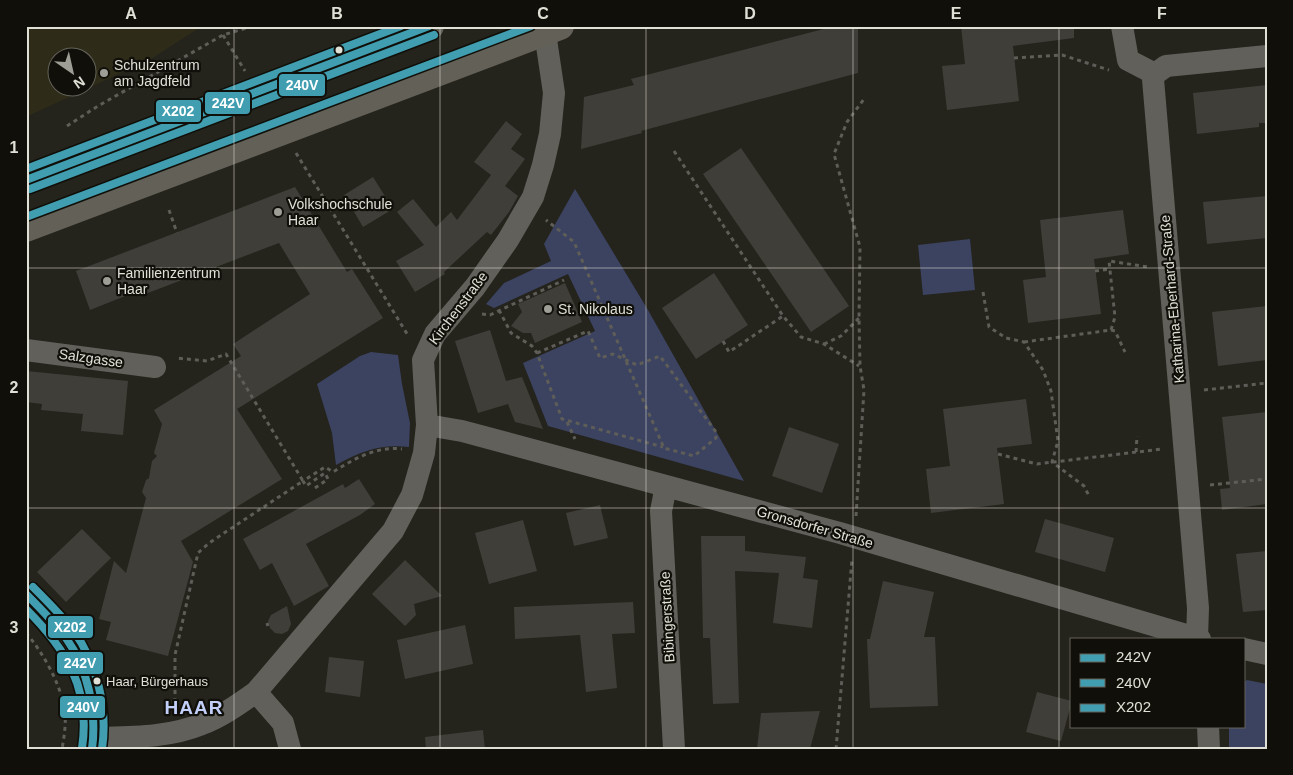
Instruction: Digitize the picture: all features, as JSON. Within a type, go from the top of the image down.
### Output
[{"type":"main road","points":[[26,180],[430,26]]},
{"type":"main road","points":[[26,228],[550,28]]},
{"type":"street","points":[[1122,26],[1128,60],[1154,77],[1166,66],[1267,56]]},
{"type":"street","name":"Kirchenstraße","points":[[93,743],[175,732],[202,724],[235,707],[256,692],[393,531],[412,495],[424,453],[427,426],[423,360],[435,334],[475,287],[508,240],[533,197],[544,165],[550,134],[554,93],[550,28]]},
{"type":"street","name":"Katharina-Eberhard-Straße","points":[[1154,77],[1198,608],[1198,638]]},
{"type":"street","name":"Salzgasse","points":[[26,350],[155,367]]},
{"type":"street","name":"Gronsdorfer Straße","points":[[427,426],[452,428],[666,486],[854,538],[1195,638]]},
{"type":"street","name":"Bibingerstraße","points":[[666,486],[662,511],[674,749]]},
{"type":"street","points":[[26,594],[60,630],[71,645],[88,687],[91,703],[93,743]]},
{"type":"street","points":[[1246,649],[1267,654]]},
{"type":"street","points":[[256,692],[283,724],[290,749]]},
{"type":"street","points":[[1208,728],[1209,749]]},
{"type":"path","points":[[67,126],[223,35],[253,26]]},
{"type":"path","points":[[223,35],[235,54]]},
{"type":"path","points":[[1014,58],[1062,55],[1114,72]]},
{"type":"path","points":[[836,749],[854,538],[864,390],[860,366],[860,247],[834,154],[847,122],[864,99]]},
{"type":"path","points":[[293,149],[397,316]]},
{"type":"path","points":[[674,151],[783,316],[801,337],[824,344],[860,366]]},
{"type":"path","points":[[169,210],[177,233]]},
{"type":"path","points":[[546,220],[574,242],[664,448]]},
{"type":"path","points":[[1111,330],[1115,316],[1109,261],[1169,271]]},
{"type":"path","points":[[1095,271],[1110,269]]},
{"type":"path","points":[[474,312],[490,315],[564,280]]},
{"type":"path","points":[[984,292],[989,327],[1006,338],[1024,342],[1111,330],[1115,331],[1125,352]]},
{"type":"path","points":[[499,310],[511,333],[532,346],[537,354],[562,419],[694,456],[716,438],[716,432],[660,356],[638,365],[613,354],[600,358],[588,331],[537,354]]},
{"type":"path","points":[[723,342],[729,352],[783,316]]},
{"type":"path","points":[[824,344],[841,336],[859,318]]},
{"type":"path","points":[[1024,342],[1043,370],[1052,391],[1058,441],[1052,462]]},
{"type":"path","points":[[155,367],[161,357],[207,361],[226,354],[306,486],[324,473],[328,479],[315,488]]},
{"type":"path","points":[[1204,390],[1267,383]]},
{"type":"path","points":[[567,421],[576,441]]},
{"type":"path","points":[[1136,452],[1137,436]]},
{"type":"path","points":[[998,454],[1037,464],[1184,446]]},
{"type":"path","points":[[175,732],[175,655],[198,553],[208,542],[325,467],[333,472],[355,458],[372,452],[392,448],[406,449]]},
{"type":"path","points":[[1052,462],[1084,486],[1089,496]]},
{"type":"path","points":[[1188,488],[1267,479]]},
{"type":"path","points":[[26,633],[50,670],[58,687],[65,712],[65,732],[62,749]]},
{"type":"shaded area","name":"Schulzentrum am Jagdfeld","points":[[26,26],[202,26],[151,59],[98,84],[98,48],[48,48],[48,98],[67,98],[26,117]]},
{"type":"shaded area","points":[[575,189],[648,310],[744,481],[548,426],[523,363],[595,331],[568,274],[494,308],[486,304],[504,283],[551,261],[544,244]]},
{"type":"shaded area","points":[[970,239],[975,290],[923,295],[918,245]]},
{"type":"shaded area","points":[[371,352],[398,355],[410,423],[409,447],[399,446],[371,450],[336,465],[332,433],[317,384],[360,356]]},
{"type":"shaded area","points":[[1246,681],[1267,684],[1267,749],[1229,749],[1229,728],[1246,728]]},
{"type":"building","points":[[835,26],[858,26],[858,73],[581,149],[584,97],[634,85],[631,79]]},
{"type":"building","points":[[961,26],[1074,26],[1074,38],[1013,46],[1019,101],[947,110],[942,66],[965,64]]},
{"type":"building","points":[[1267,85],[1267,123],[1259,123],[1259,127],[1197,134],[1193,93]]},
{"type":"building","points":[[506,121],[522,134],[511,149],[525,159],[505,186],[518,196],[509,212],[491,235],[487,232],[444,272],[445,274],[415,292],[396,261],[424,245],[397,212],[413,199],[436,227],[451,212],[457,220],[491,175],[474,162]]},
{"type":"building","points":[[741,148],[849,306],[811,332],[703,174]]},
{"type":"building","points":[[373,177],[393,209],[363,227],[344,195]]},
{"type":"building","points":[[295,187],[347,272],[352,269],[383,318],[237,409],[282,479],[181,541],[193,562],[168,656],[106,640],[111,622],[99,619],[114,561],[126,573],[146,498],[142,492],[146,480],[149,478],[152,461],[157,456],[154,453],[162,424],[154,410],[241,356],[233,344],[310,294],[279,243],[140,296],[138,291],[90,310],[76,271]]},
{"type":"building","points":[[1267,196],[1267,238],[1207,244],[1203,202]]},
{"type":"building","points":[[1123,210],[1129,254],[1094,259],[1101,314],[1028,323],[1023,280],[1046,277],[1040,220]]},
{"type":"building","points":[[714,273],[748,325],[696,359],[662,308]]},
{"type":"building","name":"St. Nikolaus","points":[[565,283],[582,322],[535,343],[531,333],[523,333],[511,326],[522,312],[518,304]]},
{"type":"building","points":[[1267,306],[1267,360],[1218,366],[1212,312]]},
{"type":"building","points":[[490,330],[506,381],[522,377],[543,429],[515,422],[508,404],[478,413],[455,341]]},
{"type":"building","points":[[26,371],[128,381],[123,435],[81,431],[83,414],[41,410],[42,404],[26,402]]},
{"type":"building","points":[[1026,399],[1032,444],[997,448],[1004,504],[931,513],[926,469],[950,466],[943,409]]},
{"type":"building","points":[[1267,412],[1267,504],[1222,510],[1220,489],[1230,488],[1222,417]]},
{"type":"building","points":[[789,427],[839,444],[822,493],[772,476]]},
{"type":"building","points":[[359,479],[375,504],[360,515],[306,544],[329,586],[294,606],[272,563],[260,570],[243,539],[343,484],[345,488]]},
{"type":"building","points":[[600,505],[608,538],[574,546],[566,513]]},
{"type":"building","points":[[1045,519],[1114,538],[1105,572],[1035,552]]},
{"type":"building","points":[[523,520],[537,571],[489,584],[475,533]]},
{"type":"building","points":[[82,529],[111,558],[66,602],[37,572]]},
{"type":"building","points":[[701,536],[745,536],[745,551],[806,557],[803,578],[818,580],[812,628],[773,623],[779,573],[735,571],[739,703],[713,704],[710,638],[703,638]]},
{"type":"building","points":[[1267,551],[1267,610],[1243,612],[1236,554]]},
{"type":"building","points":[[405,560],[442,596],[414,604],[416,615],[405,626],[372,594]]},
{"type":"building","points":[[883,581],[934,592],[924,637],[935,637],[938,706],[870,708],[867,639],[870,639]]},
{"type":"building","points":[[633,602],[635,633],[612,634],[617,688],[586,692],[580,635],[515,639],[514,607]]},
{"type":"building","points":[[287,606],[291,624],[288,631],[282,634],[275,633],[270,628],[268,621],[271,615]]},
{"type":"building","points":[[465,625],[473,664],[405,679],[397,640]]},
{"type":"building","points":[[329,657],[364,661],[360,697],[325,692]]},
{"type":"building","points":[[1037,692],[1070,700],[1070,708],[1061,741],[1026,732]]},
{"type":"building","points":[[820,711],[810,749],[757,749],[761,713]]},
{"type":"building","points":[[483,730],[485,749],[426,749],[425,737]]},
{"type":"transit line","name":"X202","points":[[26,169],[401,26]]},
{"type":"transit line","name":"242V","points":[[26,180],[429,26]]},
{"type":"transit line","name":"X202","points":[[26,217],[531,26]]},
{"type":"transit line","name":"240V","points":[[30,189],[434,35]]},
{"type":"transit line","name":"X202","points":[[33,587],[73,630],[89,657],[99,686],[102,702],[102,749]]},
{"type":"transit line","name":"242V","points":[[26,594],[66,638],[80,663],[92,705],[92,749]]},
{"type":"transit line","name":"240V","points":[[26,609],[53,639],[64,655],[79,688],[84,726],[82,748]]},
{"type":"place","name":"Schulzentrum am Jagdfeld","points":[[104,73]]},
{"type":"place","name":"Volkshochschule Haar","points":[[278,212]]},
{"type":"place","name":"Familienzentrum Haar","points":[[107,281]]},
{"type":"place","name":"St. Nikolaus","points":[[548,309]]},
{"type":"place","name":"Haar, Bürgerhaus","points":[[97,681]]},
{"type":"district","name":"HAAR","points":[[194,707]]}]
